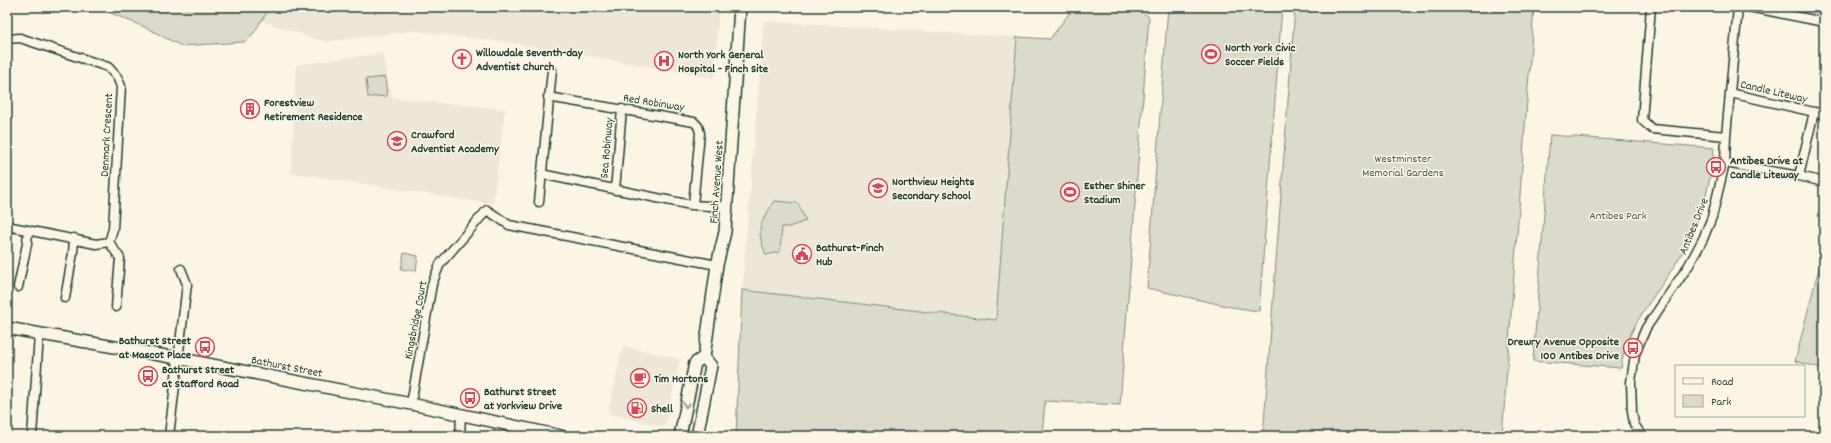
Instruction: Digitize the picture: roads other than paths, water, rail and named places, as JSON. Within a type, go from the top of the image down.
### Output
[{"type":"main road","name":"Finch Avenue West","points":[[697,436],[711,366],[704,357],[717,265],[725,232],[740,7]]},
{"type":"main road","name":"Bathurst Street","points":[[7,328],[38,335],[177,358],[411,404],[561,436]]},
{"type":"main road","name":"Finch Avenue West","points":[[680,436],[695,363],[704,357]]},
{"type":"street","points":[[1651,7],[1642,120],[1652,129],[1726,136]]},
{"type":"street","name":"Antibes Drive","points":[[1642,436],[1634,424],[1631,396],[1636,349],[1646,328],[1689,265],[1703,239],[1719,192],[1725,163],[1726,136],[1738,7]]},
{"type":"street","points":[[1749,7],[1824,22]]},
{"type":"street","name":"Denmark Crescent","points":[[7,39],[20,38],[108,67],[117,77],[121,86],[113,229],[109,242]]},
{"type":"street","points":[[539,202],[548,97],[552,70]]},
{"type":"street","name":"Candle Liteway","points":[[1730,93],[1824,114]]},
{"type":"street","name":"Red Robinway","points":[[548,97],[690,120],[698,126],[700,133],[693,205]]},
{"type":"street","name":"Sea Robinway","points":[[615,190],[622,109]]},
{"type":"street","name":"Candle Liteway","points":[[1799,176],[1814,112]]},
{"type":"street","points":[[1725,163],[1824,182]]},
{"type":"street","points":[[541,174],[693,205],[727,207]]},
{"type":"street","name":"Kingsbridge Court","points":[[411,404],[432,284],[440,264],[487,210],[509,225],[717,265]]},
{"type":"street","points":[[7,226],[74,238],[96,244],[109,242],[120,258],[116,307]]},
{"type":"street","points":[[18,287],[27,244],[28,230]]},
{"type":"street","points":[[65,298],[73,253],[74,238]]},
{"type":"street","points":[[169,436],[177,358],[187,284],[181,269]]},
{"type":"street","points":[[32,436],[38,335]]},
{"type":"street","points":[[460,436],[461,415]]},
{"type":"place","name":"North York Civic Soccer Fields","points":[[1211,54]]},
{"type":"place","name":"Willowdale Seventh-day Adventist Church","points":[[462,59]]},
{"type":"place","name":"North York General Hospital - Finch Site","points":[[664,61]]},
{"type":"place","name":"Forestview Retirement Residence","points":[[250,109]]},
{"type":"place","name":"Crawford Adventist Academy","points":[[397,141]]},
{"type":"place","name":"Antibes Drive at Candle Liteway","points":[[1716,167]]},
{"type":"place","name":"Northview Heights Secondary School","points":[[878,188]]},
{"type":"place","name":"Esther Shiner Stadium","points":[[1070,192]]},
{"type":"place","name":"Bathurst-Finch Hub","points":[[802,254]]},
{"type":"place","name":"Bathurst Street at Mascot Place","points":[[205,347]]},
{"type":"place","name":"Drewry Avenue Opposite 100 Antibes Drive","points":[[1633,348]]},
{"type":"place","name":"Bathurst Street at Stafford Road","points":[[148,376]]},
{"type":"place","name":"Tim Hortons","points":[[640,378]]},
{"type":"place","name":"Bathurst Street at Yorkview Drive","points":[[470,398]]},
{"type":"place","name":"Shell","points":[[637,408]]},
{"type":"park label","name":"Westminster Memorial Gardens","points":[[1403,165]]},
{"type":"park label","name":"Antibes Park","points":[[1618,215]]}]
